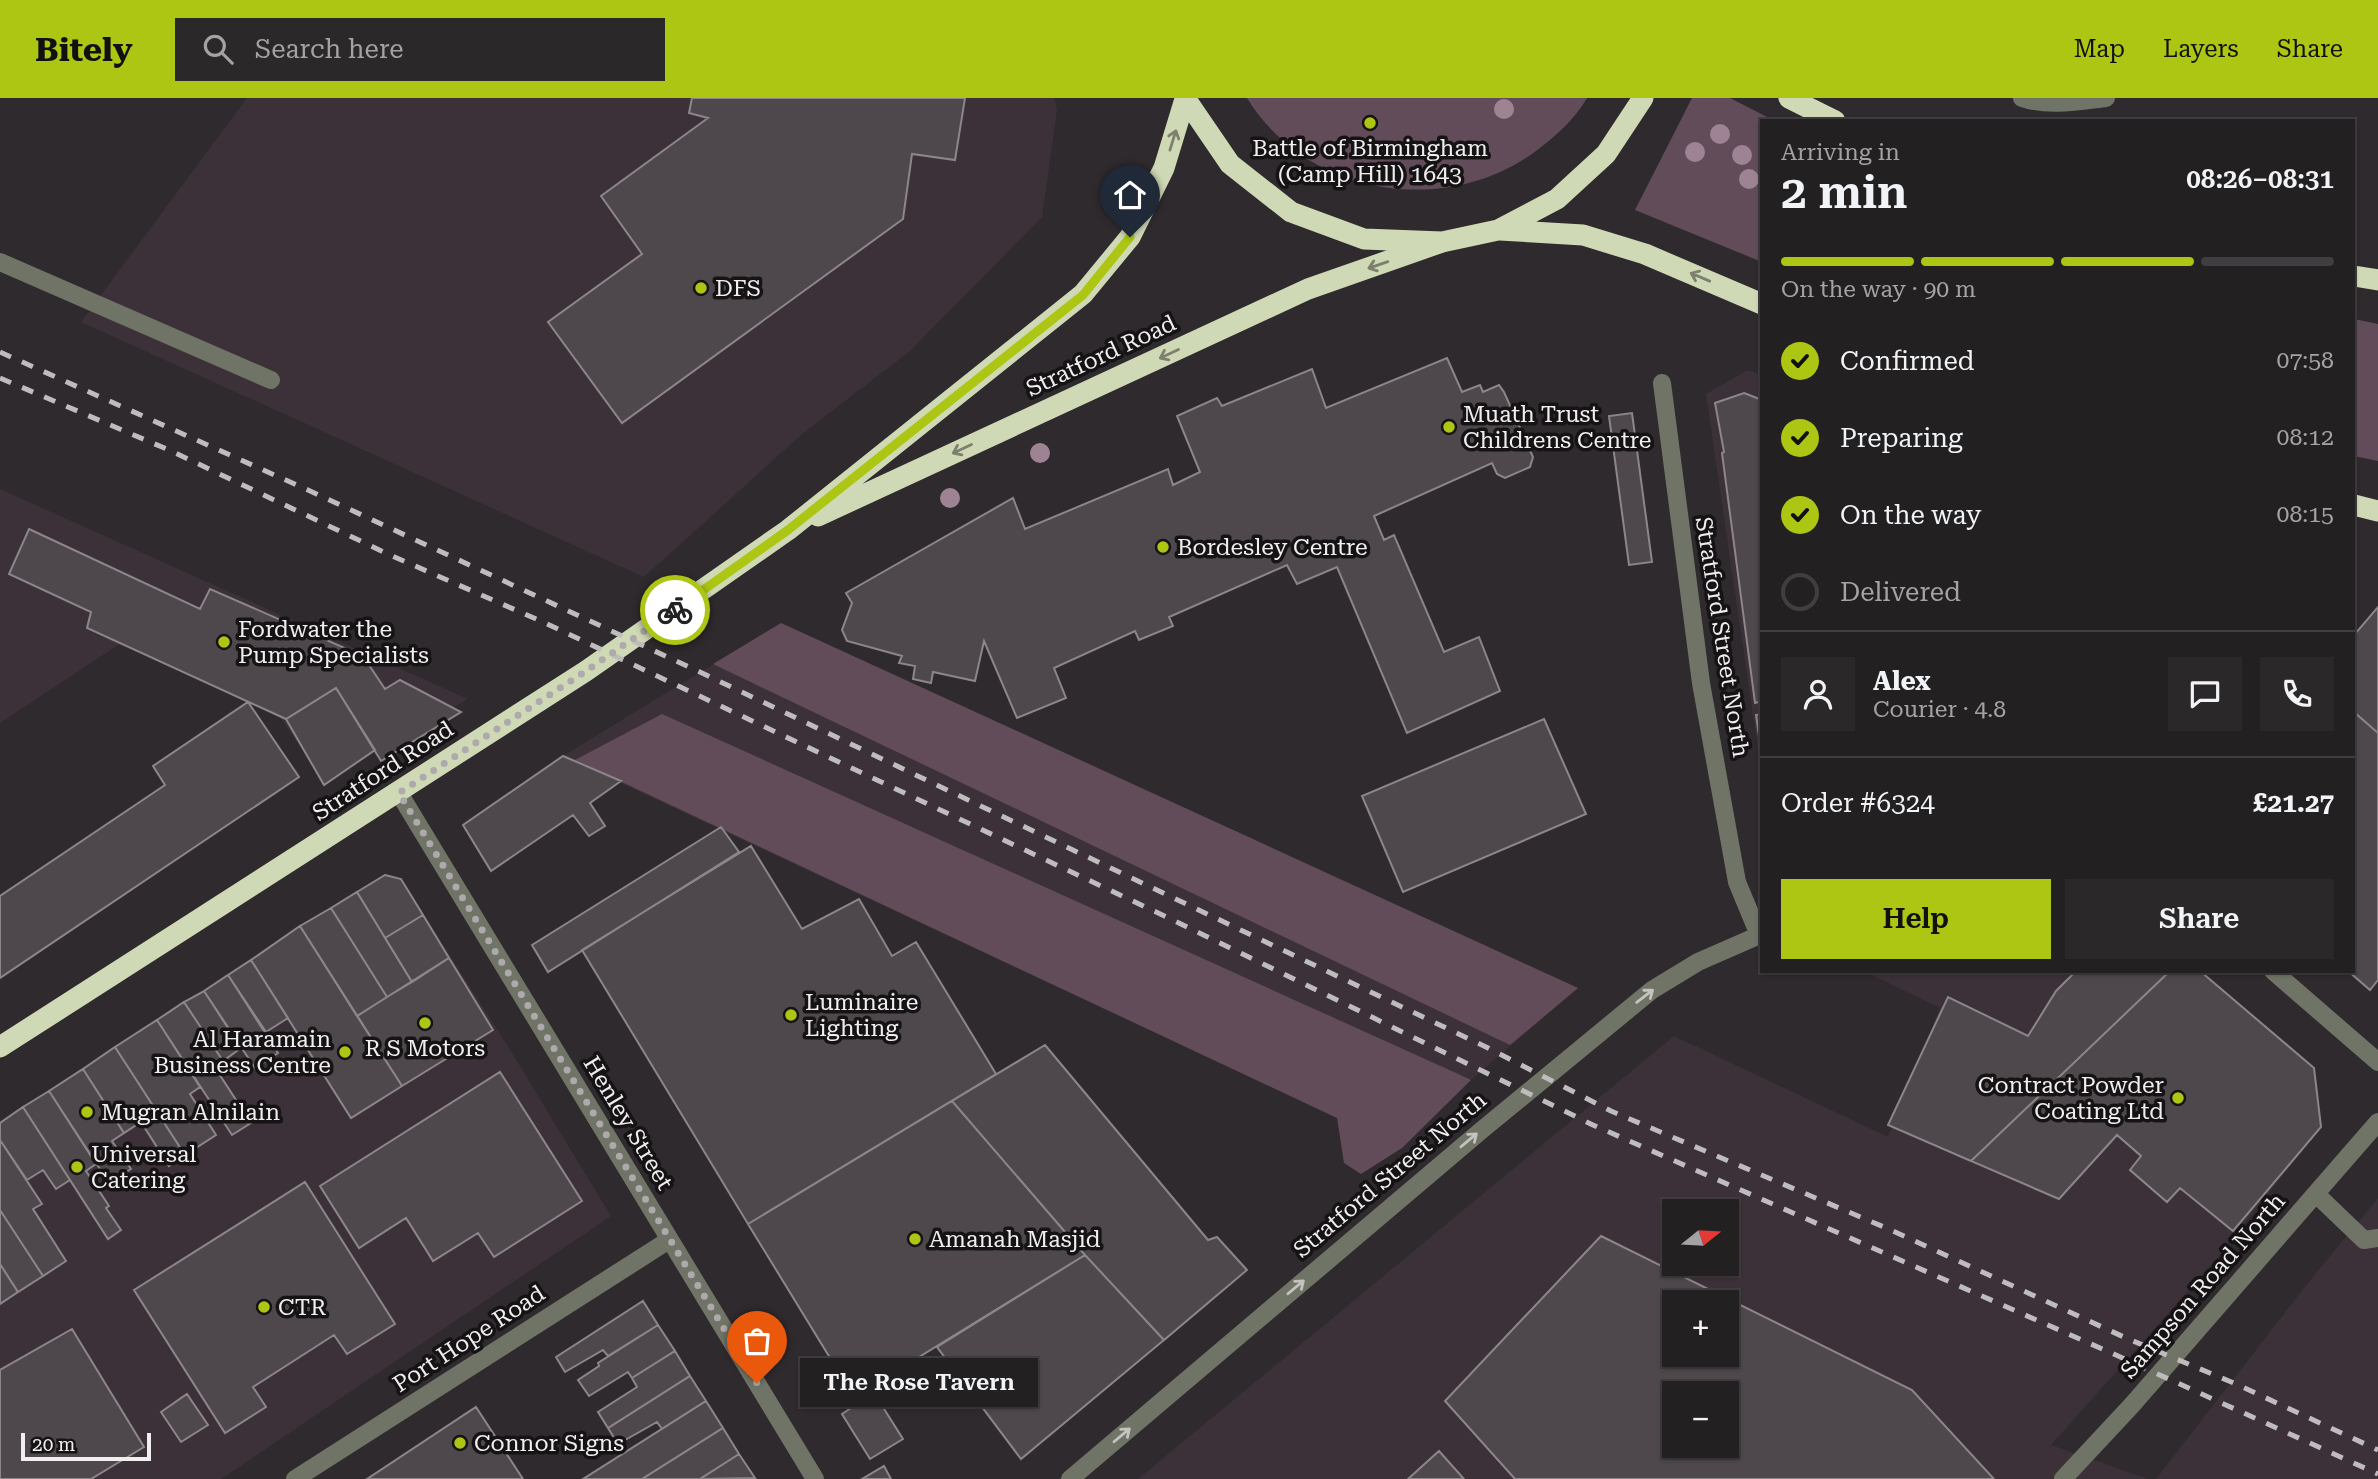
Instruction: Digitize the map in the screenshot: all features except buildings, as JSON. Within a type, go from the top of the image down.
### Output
[{"type":"highway","points":[[1498,230],[1557,199],[1606,154],[1643,98]]},
{"type":"highway","points":[[1789,98],[1832,119]]},
{"type":"highway","points":[[1185,99],[1230,164],[1291,212],[1364,239],[1442,242],[1498,230],[1583,235],[1646,254],[1760,303]]},
{"type":"highway","name":"Stratford Road","points":[[0,1047],[586,671],[788,530],[1083,295],[1130,237],[1164,168],[1185,99]]},
{"type":"highway","name":"Stratford Road","points":[[788,530],[1308,289],[1442,242]]},
{"type":"highway","points":[[2355,276],[2378,280]]},
{"type":"highway","points":[[2355,505],[2378,511]]},
{"type":"street","points":[[2022,98],[2029,101],[2064,102],[2106,98]]},
{"type":"street","points":[[0,262],[271,380]]},
{"type":"street","name":"Stratford Street North","points":[[1662,383],[1701,683],[1737,882],[1760,933]]},
{"type":"street","name":"Henley Street","points":[[399,793],[815,1479]]},
{"type":"street","name":"Stratford Street North","points":[[1070,1479],[1472,1138],[1652,990],[1698,962],[1760,935]]},
{"type":"street","points":[[2275,973],[2378,1062]]},
{"type":"street","name":"Sampson Road North","points":[[2063,1479],[2132,1405],[2378,1122]]},
{"type":"street","points":[[2316,1194],[2364,1240],[2378,1238]]},
{"type":"street","name":"Port Hope Road","points":[[295,1479],[669,1240]]},
{"type":"shaded area","points":[[247,98],[1054,98],[1057,110],[1042,217],[910,351],[802,434],[644,577],[81,322]]},
{"type":"shaded area","points":[[1247,98],[1587,98],[1571,120],[1550,140],[1500,172],[1461,185],[1420,190],[1380,186],[1341,176],[1305,157],[1273,131]]},
{"type":"shaded area","points":[[1692,98],[1730,98],[1771,119],[1760,119],[1760,261],[1635,210]]},
{"type":"shaded area","points":[[2355,319],[2378,324],[2378,461],[2355,456]]},
{"type":"shaded area","points":[[1748,370],[1760,374],[1760,762],[1706,394]]},
{"type":"shaded area","points":[[0,489],[468,699],[324,782],[278,714],[121,643],[0,723]]},
{"type":"shaded area","points":[[781,623],[1578,988],[1471,1080],[1402,1148],[563,756]]},
{"type":"shaded area","points":[[781,623],[1578,988],[1510,1045],[713,664]]},
{"type":"shaded area","points":[[662,714],[1471,1080],[1402,1148],[1361,1174],[1344,1163],[1337,1118],[575,760]]},
{"type":"shaded area","points":[[385,875],[401,879],[509,1048],[611,1216],[221,1479],[0,1479],[0,1125]]},
{"type":"shaded area","points":[[1868,973],[2201,973],[2314,1068],[2321,1127],[2215,1261],[2051,1445],[2148,1479],[1138,1479],[1674,1036],[1888,1137],[1940,1008]]},
{"type":"shaded area","points":[[2378,1198],[2378,1479],[2156,1479],[2304,1288]]},
{"type":"railway","points":[[0,352],[308,490],[702,673],[1486,1047],[1611,1111],[1891,1230],[2378,1450]]},
{"type":"railway","points":[[0,378],[169,450],[390,555],[543,622],[1175,921],[1593,1125],[2107,1351],[2378,1474]]},
{"type":"way so far","points":[[675,610],[399,793],[757,1383]]},
{"type":"place","name":"Battle of Birmingham (Camp Hill) 1643","points":[[1370,123]]},
{"type":"place","name":"DFS","points":[[701,288]]},
{"type":"place","name":"Muath Trust Childrens Centre","points":[[1449,427]]},
{"type":"place","name":"Bordesley Centre","points":[[1163,547]]},
{"type":"place","name":"Fordwater the Pump Specialists","points":[[224,642]]},
{"type":"place","name":"Luminaire Lighting","points":[[791,1015]]},
{"type":"place","name":"R S Motors","points":[[425,1023]]},
{"type":"place","name":"Al Haramain Business Centre","points":[[345,1052]]},
{"type":"place","name":"Contract Powder Coating Ltd","points":[[2178,1098]]},
{"type":"place","name":"Mugran Alnilain","points":[[87,1112]]},
{"type":"place","name":"Universal Catering","points":[[77,1167]]},
{"type":"place","name":"Amanah Masjid","points":[[915,1239]]},
{"type":"place","name":"CTR","points":[[264,1307]]},
{"type":"place","name":"The Rose Tavern","points":[[757,1383]]},
{"type":"place","name":"Connor Signs","points":[[460,1443]]},
{"type":"route","points":[[675,610],[788,530],[1083,295],[1130,237]]}]
